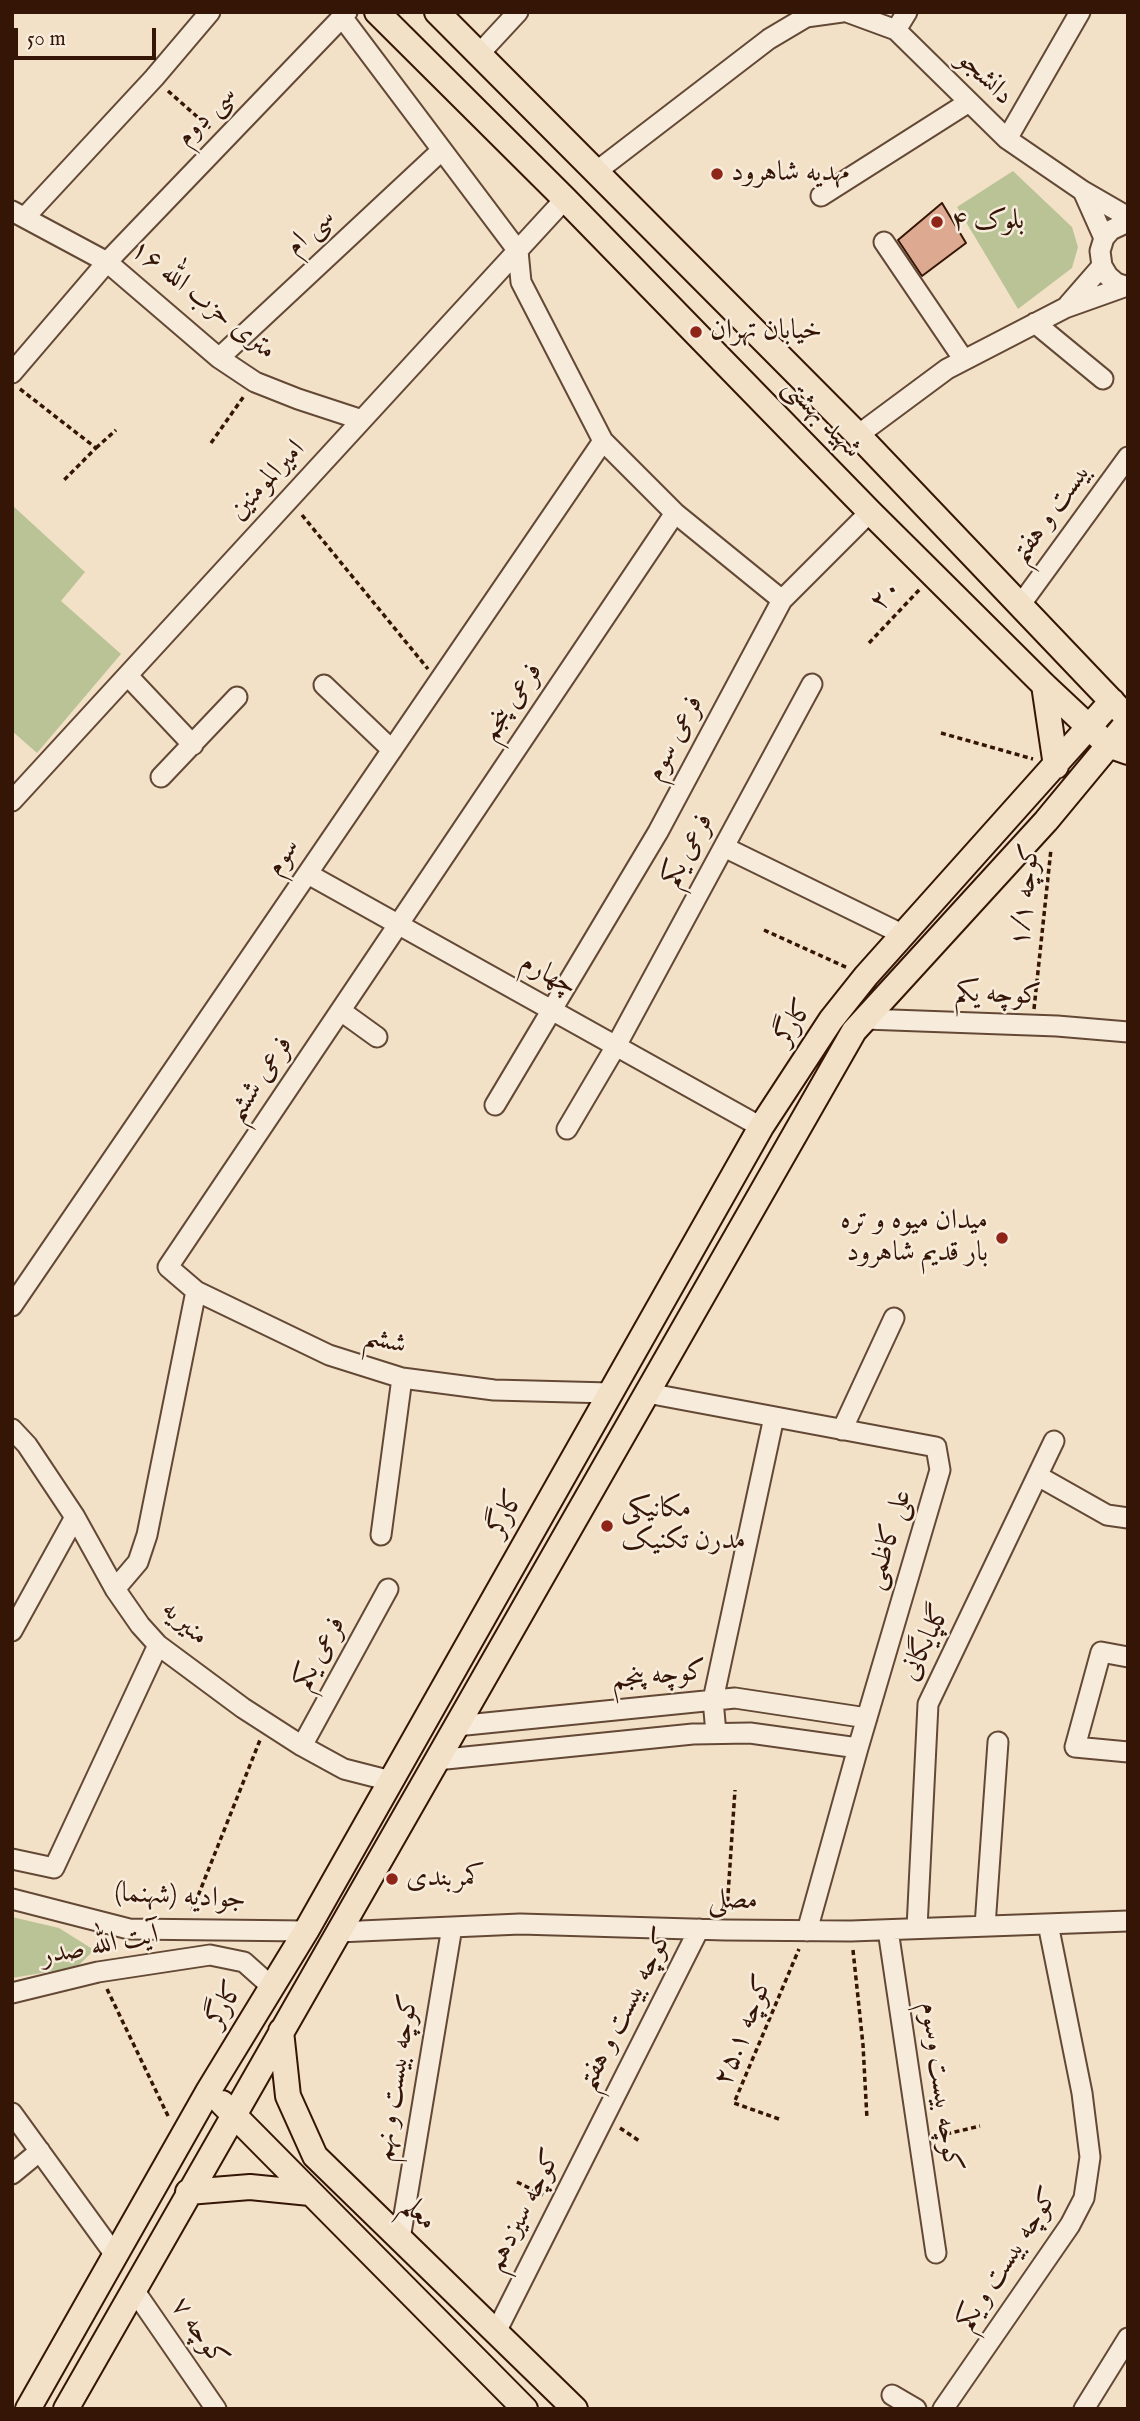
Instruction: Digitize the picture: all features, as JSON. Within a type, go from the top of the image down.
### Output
[{"type":"main road","name":"شهید بهشتی","points":[[377,12],[565,199],[933,575],[1044,685],[1090,727],[1118,748]]},
{"type":"main road","name":"شهید بهشتی","points":[[437,12],[858,435],[1122,713]]},
{"type":"main road","points":[[1044,685],[1056,765]]},
{"type":"main road","name":"کارگر","points":[[28,2409],[209,2090],[306,1931],[761,1127],[831,1020],[866,976],[1090,727],[1122,713]]},
{"type":"main road","name":"کارگر","points":[[66,2409],[855,1031],[1054,811],[1118,748],[1122,713]]},
{"type":"main road","points":[[306,1931],[338,1932]]},
{"type":"main road","name":"معلم","points":[[281,2031],[288,2096],[315,2156],[575,2409]]},
{"type":"main road","points":[[209,2090],[524,2409]]},
{"type":"main road","points":[[188,2193],[250,2187],[310,2193]]},
{"type":"street","points":[[19,214],[154,78],[210,12]]},
{"type":"street","points":[[479,54],[518,12]]},
{"type":"street","name":"دانشجو","points":[[597,171],[769,39],[806,17],[845,12],[896,30],[1007,139],[1128,220]]},
{"type":"street","points":[[896,30],[907,12]]},
{"type":"street","points":[[1007,139],[1080,12]]},
{"type":"street","points":[[345,14],[518,251],[521,282],[603,441],[675,513],[782,600]]},
{"type":"street","name":"سی دوم","points":[[12,373],[107,261],[345,14]]},
{"type":"street","points":[[821,196],[969,102]]},
{"type":"street","name":"سی ام","points":[[219,358],[442,150]]},
{"type":"street","points":[[1083,191],[1104,237]]},
{"type":"street","name":"امیرالمومنین","points":[[12,801],[565,199]]},
{"type":"street","name":"۱۶ متری حزب الله","points":[[19,214],[107,261],[219,358],[255,382],[362,420]]},
{"type":"street","points":[[1126,287],[1108,276],[1102,266],[1100,251],[1104,237],[1128,220]]},
{"type":"street","points":[[884,242],[964,360]]},
{"type":"street","points":[[1065,308],[1102,266]]},
{"type":"street","points":[[858,435],[947,369],[1065,308],[1126,287]]},
{"type":"street","points":[[1035,323],[1103,379]]},
{"type":"street","name":"سوم","points":[[12,1306],[603,441]]},
{"type":"street","name":"بیست و هفتم","points":[[1021,604],[1128,457]]},
{"type":"street","name":"فرعی سوم","points":[[495,1105],[658,832],[782,600],[870,512]]},
{"type":"street","name":"فرعی پنجم","points":[[398,924],[675,513]]},
{"type":"street","points":[[128,676],[192,745]]},
{"type":"street","name":"فرعی یکم","points":[[567,1129],[617,1046],[812,684]]},
{"type":"street","points":[[324,685],[392,750]]},
{"type":"street","points":[[161,778],[237,697]]},
{"type":"street","points":[[724,847],[904,936]]},
{"type":"street","name":"چهارم","points":[[307,874],[761,1127]]},
{"type":"street","name":"فرعی ششم","points":[[169,1267],[398,924]]},
{"type":"street","points":[[341,1011],[377,1037]]},
{"type":"street","name":"کوچه یکم","points":[[865,1019],[1033,1025],[1128,1032]]},
{"type":"street","name":"ششم","points":[[169,1267],[196,1291],[329,1355],[402,1378],[494,1390],[610,1393]]},
{"type":"street","points":[[115,1589],[138,1562],[147,1535],[196,1291]]},
{"type":"street","points":[[842,1430],[894,1318]]},
{"type":"street","points":[[381,1535],[402,1378]]},
{"type":"street","name":"علی کاظمی","points":[[647,1393],[936,1447],[940,1470],[807,1931]]},
{"type":"street","points":[[716,1734],[713,1700],[774,1417]]},
{"type":"street","name":"منیریه","points":[[12,1429],[27,1445],[75,1517],[115,1589],[158,1645],[266,1724],[302,1746],[344,1769],[391,1781]]},
{"type":"street","name":"گلپایگانی","points":[[918,1928],[928,1704],[1054,1441]]},
{"type":"street","points":[[1038,1476],[1107,1515],[1128,1518]]},
{"type":"street","points":[[12,1631],[75,1517]]},
{"type":"street","name":"فرعی یکم","points":[[302,1746],[388,1590]]},
{"type":"street","points":[[12,1859],[54,1868],[158,1645]]},
{"type":"street","points":[[1128,1657],[1101,1652],[1075,1747],[1128,1752]]},
{"type":"street","name":"کوچه پنجم","points":[[456,1726],[735,1698],[867,1718]]},
{"type":"street","points":[[436,1760],[693,1734],[750,1733],[858,1748]]},
{"type":"street","points":[[985,1926],[998,1742]]},
{"type":"street","name":"جوادیه (شهنما)","points":[[12,1899],[129,1929],[306,1931]]},
{"type":"street","name":"مصلی","points":[[338,1932],[520,1924],[851,1931],[1128,1921]]},
{"type":"street","name":"کوچه بیست و یکم","points":[[943,2409],[1070,2225],[1084,2198],[1090,2157],[1082,2093],[1048,1924]]},
{"type":"street","name":"کوچه بیست و نهم","points":[[400,2239],[452,1927]]},
{"type":"street","name":"کوچه بیست و هفتم","points":[[604,2116],[699,1929]]},
{"type":"street","name":"کوچه بیست وسوم","points":[[888,1930],[936,2253]]},
{"type":"street","name":"آیت الله صدر","points":[[12,1993],[98,1972],[209,1955],[244,1962],[272,1987]]},
{"type":"street","points":[[12,2113],[115,2255]]},
{"type":"street","name":"کوچه سیزدهم","points":[[496,2332],[604,2116]]},
{"type":"street","points":[[12,2174],[40,2151]]},
{"type":"street","name":"کوچه ۷","points":[[134,2290],[216,2409]]},
{"type":"street","points":[[1084,2409],[1128,2338]]},
{"type":"street","points":[[892,2395],[916,2409]]},
{"type":"path","points":[[154,78],[224,140]]},
{"type":"path","points":[[211,443],[255,382]]},
{"type":"path","points":[[12,383],[96,447]]},
{"type":"path","points":[[63,481],[116,429]]},
{"type":"path","points":[[289,499],[438,682]]},
{"type":"path","name":"۲۰","points":[[869,643],[933,575]]},
{"type":"path","points":[[941,733],[1056,765]]},
{"type":"path","name":"کوچه ۱/۱","points":[[1033,1025],[1054,811]]},
{"type":"path","points":[[764,930],[866,976]]},
{"type":"path","points":[[185,1930],[266,1724]]},
{"type":"path","points":[[725,1930],[736,1790]]},
{"type":"path","name":"کوچه ۲۵.۱","points":[[779,2119],[734,2103],[807,1931]]},
{"type":"path","points":[[851,1931],[863,2045],[867,2119]]},
{"type":"path","points":[[98,1972],[180,2141]]},
{"type":"path","points":[[604,2116],[641,2142]]},
{"type":"path","points":[[919,2141],[980,2126]]},
{"type":"path","points":[[517,2182],[560,2204]]},
{"type":"green space","points":[[1013,171],[1072,227],[1078,247],[1072,268],[1018,309],[957,207]]},
{"type":"green space","points":[[12,505],[85,572],[61,601],[121,654],[37,753],[12,731]]},
{"type":"green space","points":[[12,1917],[59,1928],[94,1950],[77,1967],[12,1978]]},
{"type":"building","name":"بلوک ۴","points":[[942,203],[966,243],[922,276],[898,240]]},
{"type":"place","name":"مهدیه شاهرود","points":[[717,174]]},
{"type":"place","name":"بلوک ۴","points":[[937,222]]},
{"type":"place","name":"خیابان تهران","points":[[696,332]]},
{"type":"place","name":"میدان میوه و تره بار قدیم شاهرود","points":[[1002,1238]]},
{"type":"place","name":"مکانیکی مدرن تکنیک","points":[[607,1526]]},
{"type":"place","name":"کمربندی","points":[[392,1879]]}]
